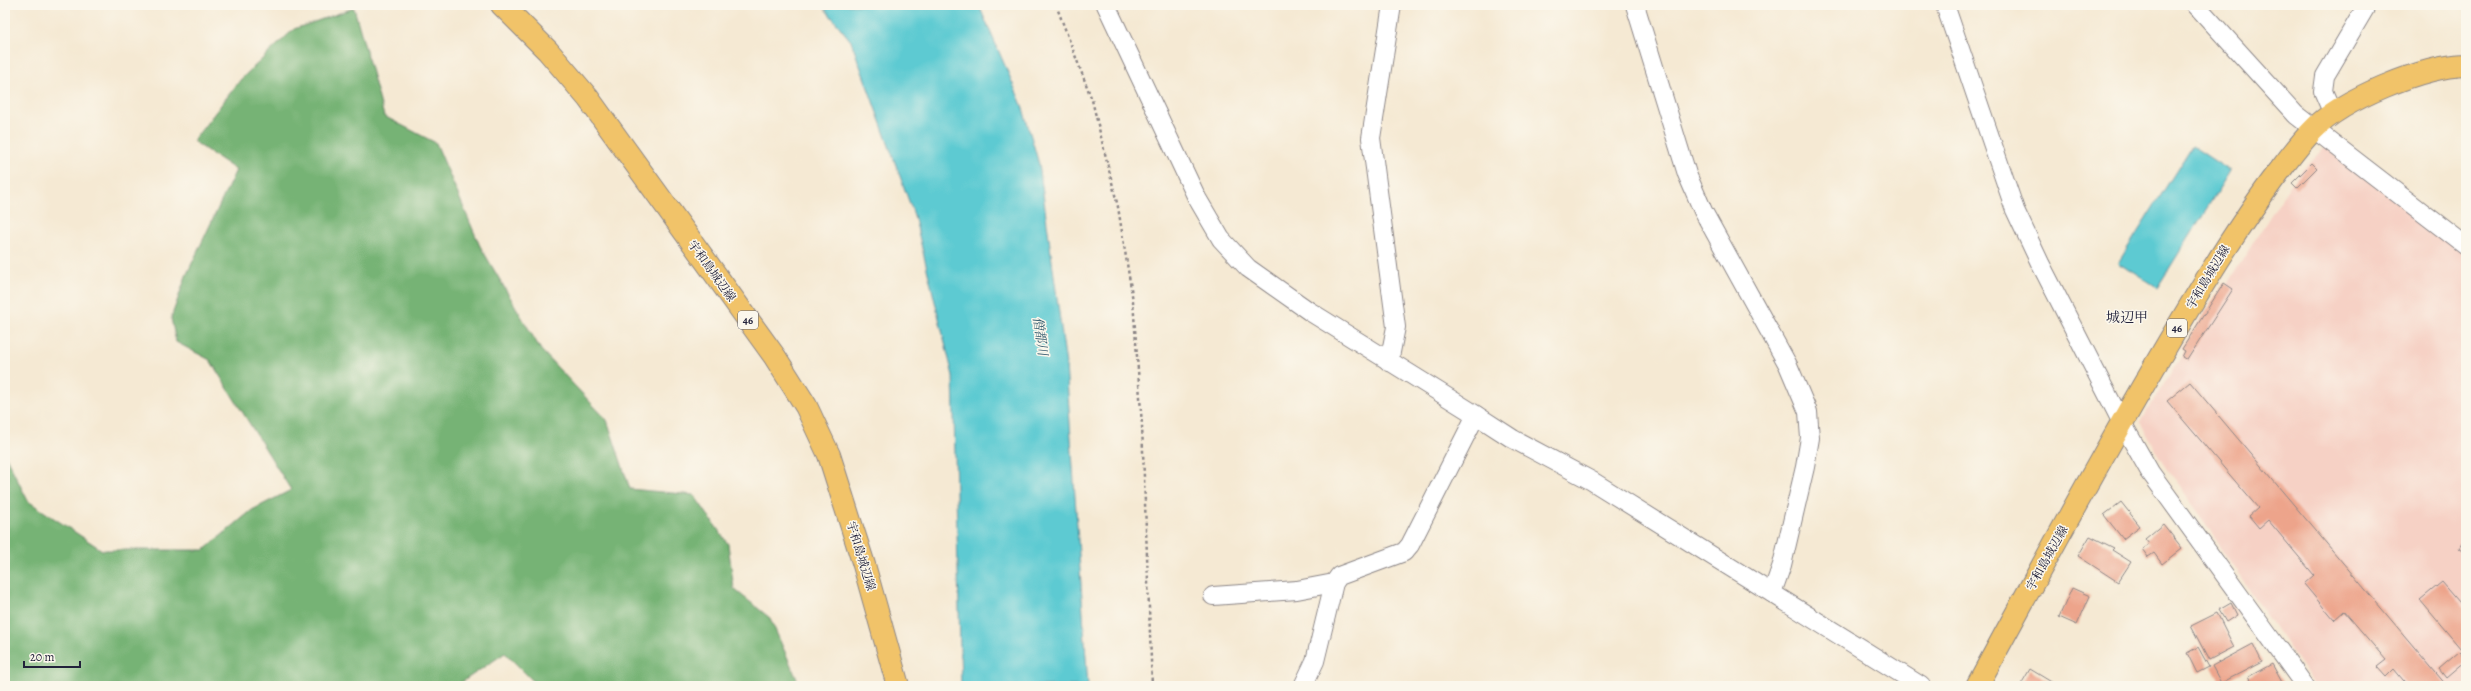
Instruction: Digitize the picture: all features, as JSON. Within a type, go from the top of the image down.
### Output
[{"type":"main road","name":"宇和島城辺線","points":[[502,5],[548,50],[588,98],[775,357],[806,406],[829,455],[864,565],[898,686]]},
{"type":"main road","name":"宇和島城辺線","points":[[1977,686],[2121,421],[2224,249],[2287,161],[2314,128],[2362,97],[2411,76],[2453,65],[2466,65]]},
{"type":"street","points":[[1106,5],[1197,198],[1222,239],[1248,268],[1310,312],[1389,362],[1513,439],[1592,481],[1921,686]]},
{"type":"street","points":[[1389,362],[1396,327],[1371,138],[1392,5]]},
{"type":"street","points":[[1635,5],[1687,174],[1704,211],[1788,365],[1808,412],[1810,438],[1805,467],[1782,565],[1772,593]]},
{"type":"street","points":[[1945,5],[2015,210],[2040,264],[2121,421],[2150,472],[2305,686]]},
{"type":"street","points":[[2196,5],[2296,115],[2466,246]]},
{"type":"street","points":[[2334,114],[2323,91],[2325,76],[2367,5]]},
{"type":"street","points":[[1303,686],[1315,661],[1334,583],[1338,576],[1404,552],[1410,545],[1476,415]]},
{"type":"street","points":[[1213,596],[1297,590],[1334,583]]},
{"type":"path","points":[[1056,5],[1092,100],[1118,207],[1133,301],[1142,425],[1152,686]]},
{"type":"shaded area","points":[[2325,147],[2466,254],[2466,686],[2315,686],[2161,459],[2140,422],[2279,202],[2298,174]]},
{"type":"green space","points":[[354,8],[384,116],[436,143],[480,246],[541,350],[607,420],[630,489],[694,495],[728,544],[734,589],[770,618],[800,686],[538,686],[505,653],[456,686],[5,686],[5,455],[28,501],[102,550],[204,550],[252,510],[291,490],[210,360],[176,342],[171,318],[186,276],[236,170],[193,141],[241,79],[294,29]]},
{"type":"water","name":"僧都川","points":[[822,5],[987,5],[980,8],[1022,105],[1039,164],[1066,365],[1088,686],[961,686],[953,376],[914,215],[851,41]]},
{"type":"water","points":[[2192,146],[2230,171],[2157,288],[2118,263]]},
{"type":"building","points":[[2312,163],[2317,168],[2297,188],[2292,183]]},
{"type":"building","points":[[2224,283],[2233,289],[2187,360],[2182,357],[2185,351],[2182,349]]},
{"type":"building","points":[[2190,382],[2447,686],[2408,686],[2394,669],[2386,677],[2377,667],[2386,660],[2344,611],[2334,620],[2304,584],[2314,575],[2268,520],[2259,528],[2249,516],[2258,508],[2167,401]]},
{"type":"building","points":[[2121,502],[2140,526],[2123,539],[2104,515]]},
{"type":"building","points":[[2163,524],[2182,548],[2162,564],[2154,553],[2148,557],[2142,549],[2149,544],[2145,539]]},
{"type":"building","points":[[2090,536],[2114,548],[2112,550],[2131,562],[2118,582],[2078,556]]},
{"type":"building","points":[[2466,538],[2466,553],[2459,549]]},
{"type":"building","points":[[2442,582],[2466,610],[2466,655],[2420,600]]},
{"type":"building","points":[[2072,588],[2090,596],[2077,625],[2059,617]]},
{"type":"building","points":[[2231,603],[2237,615],[2226,622],[2219,610]]},
{"type":"building","points":[[2217,613],[2234,647],[2209,660],[2191,626]]},
{"type":"building","points":[[2253,644],[2262,662],[2221,683],[2212,666]]},
{"type":"building","points":[[2198,647],[2209,667],[2197,673],[2187,653]]},
{"type":"building","points":[[2460,651],[2466,661],[2446,678],[2439,669]]},
{"type":"building","points":[[2272,664],[2284,686],[2253,686],[2248,677]]},
{"type":"building","points":[[2030,669],[2058,686],[2020,686]]},
{"type":"district","name":"城辺甲","points":[[2127,317]]}]
